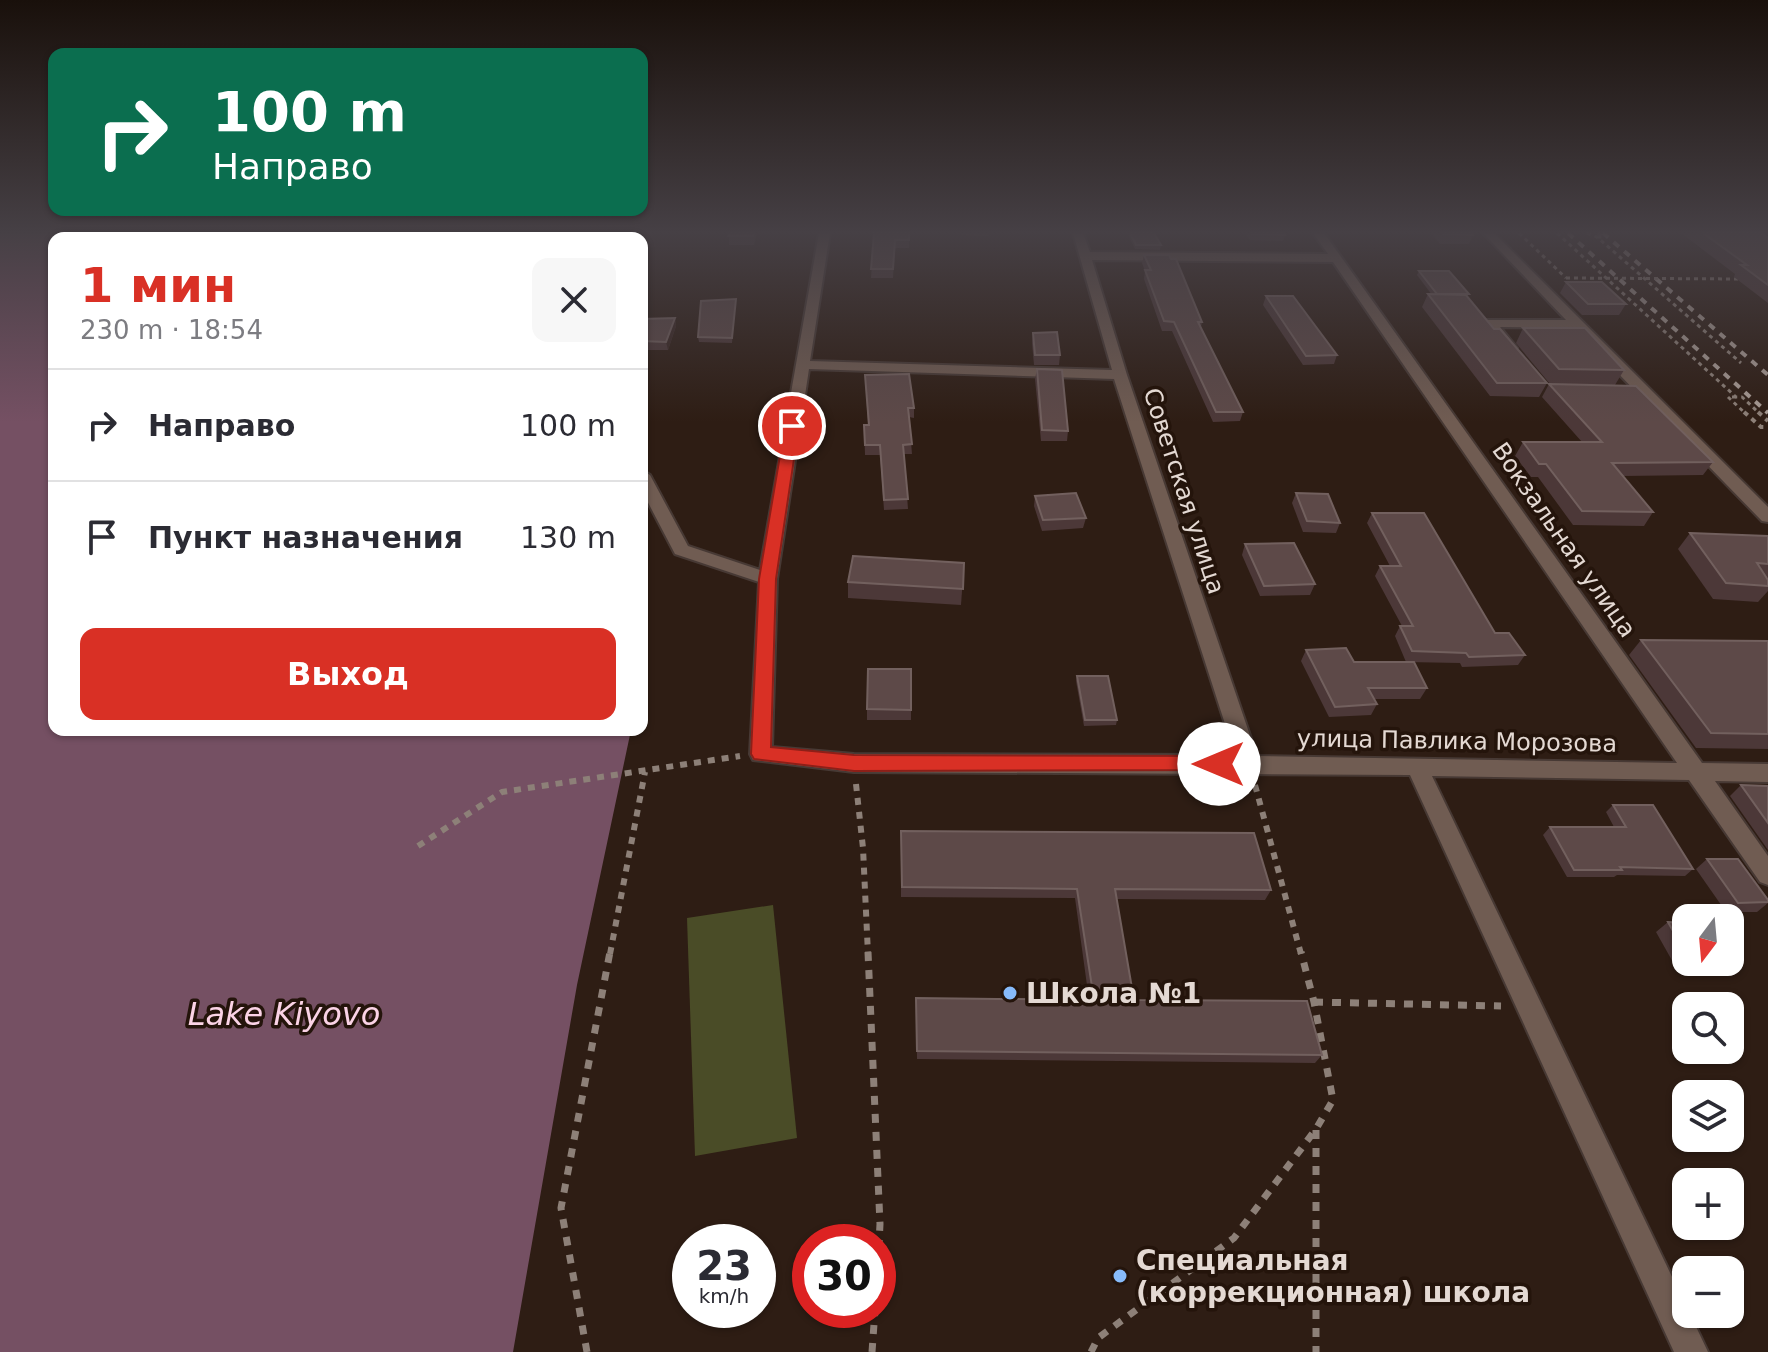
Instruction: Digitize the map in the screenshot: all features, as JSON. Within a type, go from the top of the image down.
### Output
[{"type":"street","points":[[761,754],[768,579],[813,296]]},
{"type":"street","name":"Советская улица","points":[[1097,296],[1120,375],[1252,772]]},
{"type":"street","name":"Вокзальная улица","points":[[1364,296],[1768,875]]},
{"type":"street","points":[[1552,296],[1768,517]]},
{"type":"street","points":[[1517,357],[1489,323],[1580,324]]},
{"type":"street","points":[[802,365],[1120,375]]},
{"type":"street","points":[[1616,392],[1645,392]]},
{"type":"street","points":[[648,487],[681,550],[768,579]]},
{"type":"street","name":"улица Павлика Морозова","points":[[761,754],[854,763],[1252,772],[1417,767],[1768,773]]},
{"type":"street","points":[[1417,767],[1691,1352]]},
{"type":"path","points":[[1626,296],[1736,397]]},
{"type":"path","points":[[1631,296],[1646,310],[1641,310]]},
{"type":"path","points":[[1664,296],[1741,363]]},
{"type":"path","points":[[1668,296],[1686,311],[1681,311]]},
{"type":"path","points":[[1768,421],[1742,397],[1728,397],[1761,427],[1768,427]]},
{"type":"path","points":[[418,846],[502,792],[645,772],[687,762],[761,754]]},
{"type":"path","points":[[854,763],[864,864],[880,1224]]},
{"type":"path","points":[[587,1352],[561,1208],[645,772]]},
{"type":"path","points":[[1091,1352],[1098,1338],[1234,1238],[1316,1129],[1333,1100],[1314,1002],[1252,772]]},
{"type":"path","points":[[1314,1002],[1529,1007]]},
{"type":"path","points":[[1316,1129],[1316,1352]]},
{"type":"path","points":[[872,1352],[874,1328]]},
{"type":"green space","points":[[773,905],[797,1138],[695,1156],[687,918]]},
{"type":"water","name":"Lake Kiyovo","points":[[0,296],[48,296],[48,736],[630,736],[577,985],[513,1352],[0,1352]]},
{"type":"building","points":[[1155,296],[1191,296],[1202,322],[1198,322],[1243,412],[1216,412],[1174,322],[1164,321]]},
{"type":"building","points":[[1266,296],[1293,296],[1337,355],[1306,356]]},
{"type":"building","points":[[1430,296],[1467,296],[1547,383],[1497,383]]},
{"type":"building","points":[[1580,296],[1617,296],[1626,304],[1588,304]]},
{"type":"building","points":[[736,299],[732,338],[698,337],[701,301]]},
{"type":"building","points":[[675,318],[666,342],[648,341],[648,319]]},
{"type":"building","points":[[1523,328],[1585,328],[1624,370],[1559,369]]},
{"type":"building","points":[[1057,332],[1060,355],[1035,355],[1033,333]]},
{"type":"building","points":[[1037,369],[1062,370],[1068,431],[1042,430]]},
{"type":"building","points":[[909,374],[914,408],[908,408],[912,444],[903,445],[908,499],[884,500],[880,445],[865,445],[864,425],[869,425],[865,375]]},
{"type":"building","points":[[1549,384],[1636,386],[1713,462],[1612,463],[1653,512],[1582,511],[1546,464],[1539,464],[1523,442],[1602,442]]},
{"type":"building","points":[[1076,493],[1086,518],[1043,520],[1035,496]]},
{"type":"building","points":[[1296,493],[1328,494],[1340,523],[1307,521]]},
{"type":"building","points":[[1372,513],[1424,513],[1495,633],[1509,633],[1525,655],[1469,657],[1466,653],[1412,651],[1400,626],[1413,626],[1380,566],[1401,566]]},
{"type":"building","points":[[1690,533],[1768,536],[1768,564],[1757,563],[1768,580],[1768,586],[1726,583]]},
{"type":"building","points":[[1294,543],[1315,584],[1264,586],[1245,544]]},
{"type":"building","points":[[853,556],[964,563],[963,589],[848,582]]},
{"type":"building","points":[[1641,640],[1768,641],[1768,734],[1711,733]]},
{"type":"building","points":[[1346,648],[1354,662],[1414,662],[1427,688],[1368,688],[1377,704],[1335,707],[1306,650]]},
{"type":"building","points":[[868,669],[911,669],[911,710],[867,709]]},
{"type":"building","points":[[1077,676],[1108,676],[1117,720],[1085,720]]},
{"type":"building","points":[[1741,785],[1768,786],[1768,823]]},
{"type":"building","points":[[1613,805],[1653,805],[1693,869],[1620,867],[1622,870],[1574,870],[1550,827],[1626,827]]},
{"type":"building","points":[[901,831],[1254,833],[1271,890],[1115,889],[1134,1000],[1307,1001],[1322,1055],[917,1051],[916,998],[1094,1000],[1077,889],[902,887]]},
{"type":"building","points":[[1707,859],[1738,859],[1768,902],[1738,903]]},
{"type":"railway","points":[[1638,296],[1768,413]]},
{"type":"railway","points":[[1676,296],[1768,375]]},
{"type":"place","name":"Школа №1","points":[[1010,993]]},
{"type":"place","name":"Специальная (коррекционная) школа","points":[[1120,1276]]},
{"type":"route","points":[[792,426],[768,579],[761,754],[854,763],[1219,764]]}]
